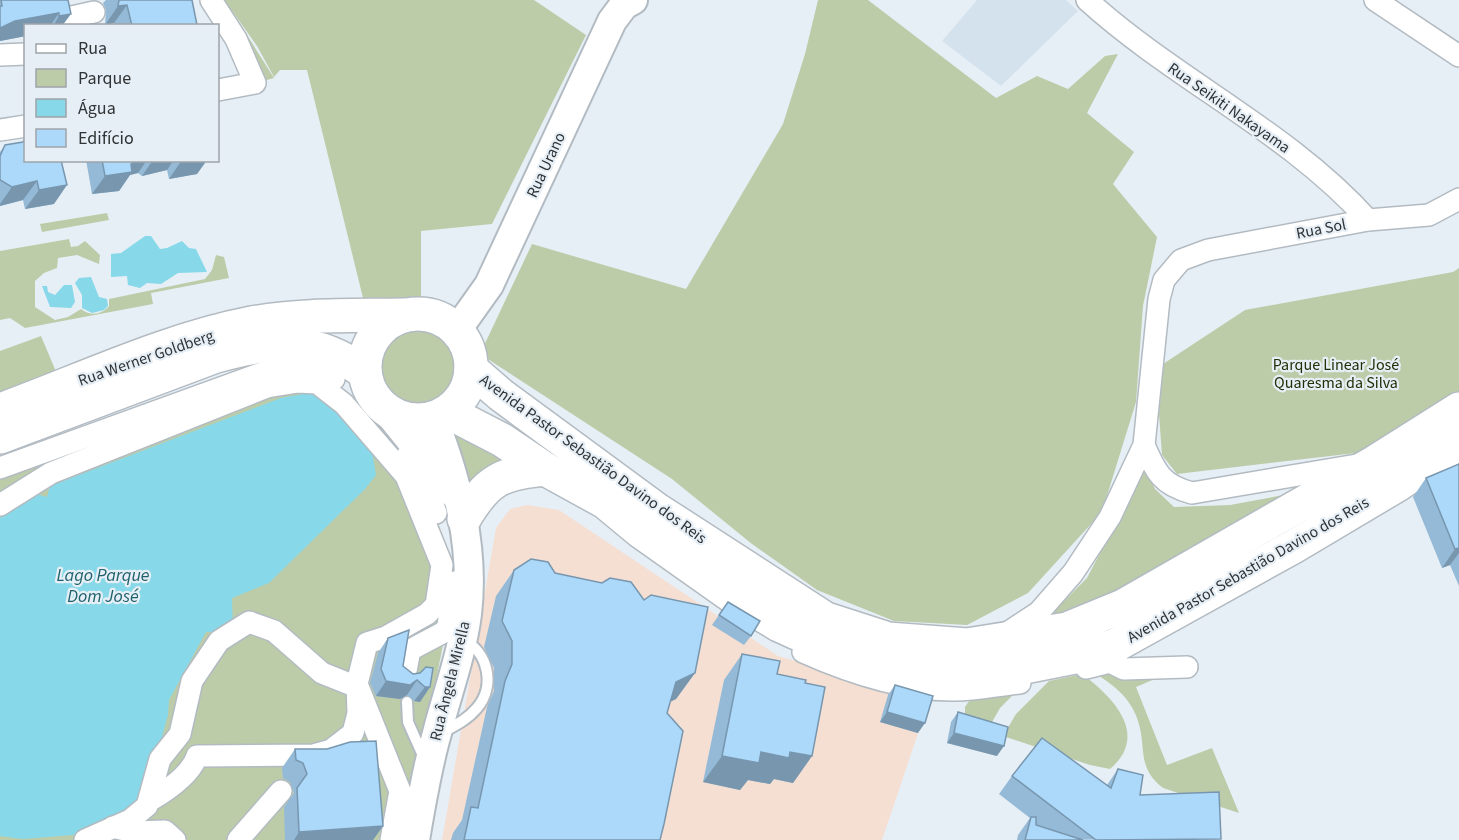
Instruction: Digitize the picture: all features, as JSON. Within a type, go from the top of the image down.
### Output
[{"type":"main road","points":[[403,315],[432,315],[457,330],[468,348],[471,369],[464,393],[440,415],[417,420],[400,418],[386,410],[371,393],[364,372],[366,354],[373,337],[386,324],[403,315]]},
{"type":"main road","name":"Rua Werner Goldberg","points":[[0,410],[192,339],[253,323],[310,317],[403,315]]},
{"type":"main road","name":"Rua Werner Goldberg","points":[[0,437],[206,359],[244,348],[300,343],[344,357],[364,372]]},
{"type":"main road","name":"Avenida Pastor Sebastião Davino dos Reis","points":[[471,369],[739,601],[779,625],[821,644],[906,667],[960,671],[1014,669],[1080,656],[1133,637],[1399,484],[1459,443]]},
{"type":"main road","name":"Avenida Pastor Sebastião Davino dos Reis","points":[[440,415],[502,440],[545,469],[605,502],[648,520],[826,619],[888,639],[967,645],[1067,629],[1123,606],[1375,462],[1459,409]]},
{"type":"main road","points":[[462,511],[487,486],[500,477],[516,472],[545,469]]},
{"type":"street","points":[[211,0],[236,39],[255,83],[219,90]]},
{"type":"street","name":"Rua Urano","points":[[457,330],[489,285],[612,21],[624,5],[633,0]]},
{"type":"street","name":"Rua Seikiti Nakayama","points":[[1087,0],[1124,34],[1317,170],[1368,220]]},
{"type":"street","points":[[1375,0],[1459,56]]},
{"type":"street","points":[[68,24],[67,18],[96,13]]},
{"type":"street","points":[[0,55],[24,54]]},
{"type":"street","points":[[0,130],[24,126]]},
{"type":"street","name":"Rua Sol","points":[[1144,445],[1159,299],[1164,280],[1181,260],[1208,250],[1368,220],[1429,215],[1459,199]]},
{"type":"street","points":[[0,468],[265,372],[306,366],[336,380],[420,470],[456,569],[448,626],[444,632],[410,650],[408,676]]},
{"type":"street","points":[[0,505],[51,472],[133,438],[267,387],[298,382],[317,383],[360,420],[406,476],[442,564],[436,605],[427,614],[386,637],[367,643],[357,684],[358,713],[353,733],[331,750],[314,755],[197,756]]},
{"type":"street","points":[[386,410],[462,511]]},
{"type":"street","name":"Rua Ângela Mirella","points":[[415,840],[428,766],[463,635],[469,582],[462,511],[447,454],[440,415]]},
{"type":"street","points":[[1144,445],[1160,477],[1173,488],[1192,493],[1375,462]]},
{"type":"street","points":[[967,645],[1008,633],[1039,612],[1073,573],[1110,517],[1144,445]]},
{"type":"street","points":[[734,610],[759,629],[829,664],[918,688],[951,690],[1030,682],[1110,662],[1124,669],[1187,667]]},
{"type":"street","points":[[121,834],[130,820],[151,800],[160,759],[180,734],[192,681],[219,641],[249,622],[274,632],[322,674],[352,685],[357,684]]},
{"type":"street","points":[[357,684],[400,791],[391,840]]},
{"type":"street","points":[[180,734],[197,756]]},
{"type":"street","points":[[151,800],[171,789],[179,777],[193,768],[197,756]]},
{"type":"street","points":[[238,840],[281,791]]},
{"type":"street","points":[[85,840],[121,834],[165,831],[175,840]]},
{"type":"lane","points":[[408,676],[421,654],[463,635]]},
{"type":"lane","points":[[407,702],[408,722],[428,766]]},
{"type":"shaded area","points":[[977,0],[1066,0],[1078,11],[1001,86],[942,41]]},
{"type":"shaded area","points":[[527,505],[559,510],[778,656],[930,698],[882,840],[442,840],[496,528],[510,509]]},
{"type":"green space","points":[[224,0],[534,0],[586,35],[492,224],[421,231],[421,302],[364,302],[307,70],[280,70],[274,77],[257,46],[230,8],[274,78],[256,83]]},
{"type":"green space","points":[[818,0],[868,0],[996,98],[1037,76],[1068,89],[1105,56],[1118,54],[1087,113],[1134,152],[1113,184],[1157,237],[1143,306],[1136,402],[1102,512],[1028,593],[967,625],[894,621],[817,590],[752,544],[672,479],[480,354],[532,244],[686,289],[783,124],[805,54]]},
{"type":"green space","points":[[107,213],[109,220],[42,232],[40,224]]},
{"type":"green space","points":[[69,239],[71,247],[78,246],[85,241],[100,255],[99,264],[77,255],[58,258],[57,268],[44,273],[35,281],[35,307],[55,320],[68,317],[81,309],[92,314],[100,313],[109,306],[109,299],[205,279],[212,270],[216,255],[224,257],[229,278],[151,293],[153,304],[25,328],[10,318],[0,320],[0,251]]},
{"type":"green space","name":"Parque Linear José Quaresma da Silva","points":[[1459,268],[1459,401],[1430,420],[1356,453],[1177,474],[1162,455],[1159,414],[1163,364],[1245,310],[1453,272]]},
{"type":"green space","points":[[417,327],[433,330],[446,339],[455,352],[458,368],[455,384],[446,397],[433,406],[417,409],[401,406],[388,397],[379,384],[376,368],[379,352],[388,339],[401,330]]},
{"type":"green space","points":[[41,336],[57,374],[0,397],[0,351]]},
{"type":"green space","points":[[335,381],[419,471],[455,570],[445,635],[404,840],[0,840],[0,470],[71,442]]},
{"type":"green space","points":[[453,433],[512,458],[467,495]]},
{"type":"green space","points":[[1145,467],[1155,489],[1174,507],[1230,505],[1305,491],[1122,599],[1048,617],[1087,578]]},
{"type":"green space","points":[[1178,669],[1136,687],[1167,765],[1212,748],[1239,813],[1163,788],[1146,765],[1141,731],[1131,705],[1113,686],[1091,671]]},
{"type":"green space","points":[[1082,674],[1115,705],[1123,717],[1127,730],[1127,743],[1122,756],[1110,769],[1090,765],[1003,736],[1016,714],[1049,681]]},
{"type":"green space","points":[[1022,686],[1000,708],[987,731],[965,715],[965,707],[971,698]]},
{"type":"water","points":[[145,236],[151,236],[160,249],[182,241],[189,248],[196,249],[207,272],[178,273],[161,284],[147,283],[140,288],[128,285],[127,276],[111,277],[111,254],[121,253]]},
{"type":"water","points":[[91,277],[99,297],[107,299],[108,306],[104,310],[92,313],[82,308],[82,295],[75,283],[79,278]]},
{"type":"water","points":[[64,285],[72,285],[75,302],[71,308],[50,307],[42,286],[47,286],[48,292],[55,295]]},
{"type":"water","name":"Lago Parque Dom José","points":[[309,393],[335,406],[372,451],[376,475],[365,489],[269,583],[232,598],[233,632],[206,632],[169,700],[168,715],[147,793],[137,804],[85,834],[23,839],[0,836],[0,518],[33,493],[47,497],[50,486],[281,398]]},
{"type":"building","points":[[1,0],[68,0],[71,14],[59,16],[59,13],[15,21],[0,28]]},
{"type":"building","points":[[119,0],[192,0],[197,24],[132,24],[127,5],[118,6]]},
{"type":"building","points":[[23,142],[24,162],[61,162],[67,185],[39,190],[37,181],[12,187],[0,180],[0,156],[5,145]]},
{"type":"building","points":[[102,162],[134,162],[131,164],[132,172],[105,176]]},
{"type":"building","points":[[1459,464],[1459,548],[1455,549],[1426,478]]},
{"type":"building","points":[[531,559],[548,562],[555,573],[602,583],[610,578],[631,582],[644,600],[651,595],[708,607],[695,673],[676,682],[667,713],[683,731],[660,840],[464,840],[471,807],[478,808],[505,681],[512,664],[512,641],[502,621],[514,570]]},
{"type":"building","points":[[728,602],[760,621],[751,636],[719,615]]},
{"type":"building","points":[[409,630],[403,666],[413,674],[420,673],[426,667],[433,668],[430,687],[425,687],[417,680],[410,685],[386,681],[381,669],[388,638]]},
{"type":"building","points":[[742,654],[780,661],[777,674],[825,687],[812,756],[790,752],[789,758],[761,752],[759,763],[722,756]]},
{"type":"building","points":[[895,685],[933,696],[925,723],[887,712]]},
{"type":"building","points":[[958,712],[1008,727],[1004,746],[954,733]]},
{"type":"building","points":[[1042,738],[1111,788],[1118,769],[1143,775],[1140,795],[1219,792],[1221,839],[1096,840],[1012,776]]},
{"type":"building","points":[[376,741],[383,826],[299,832],[297,788],[307,774],[303,763],[296,760],[295,749],[327,749],[350,742]]},
{"type":"building","points":[[1031,817],[1036,817],[1036,825],[1083,840],[1025,840]]}]
